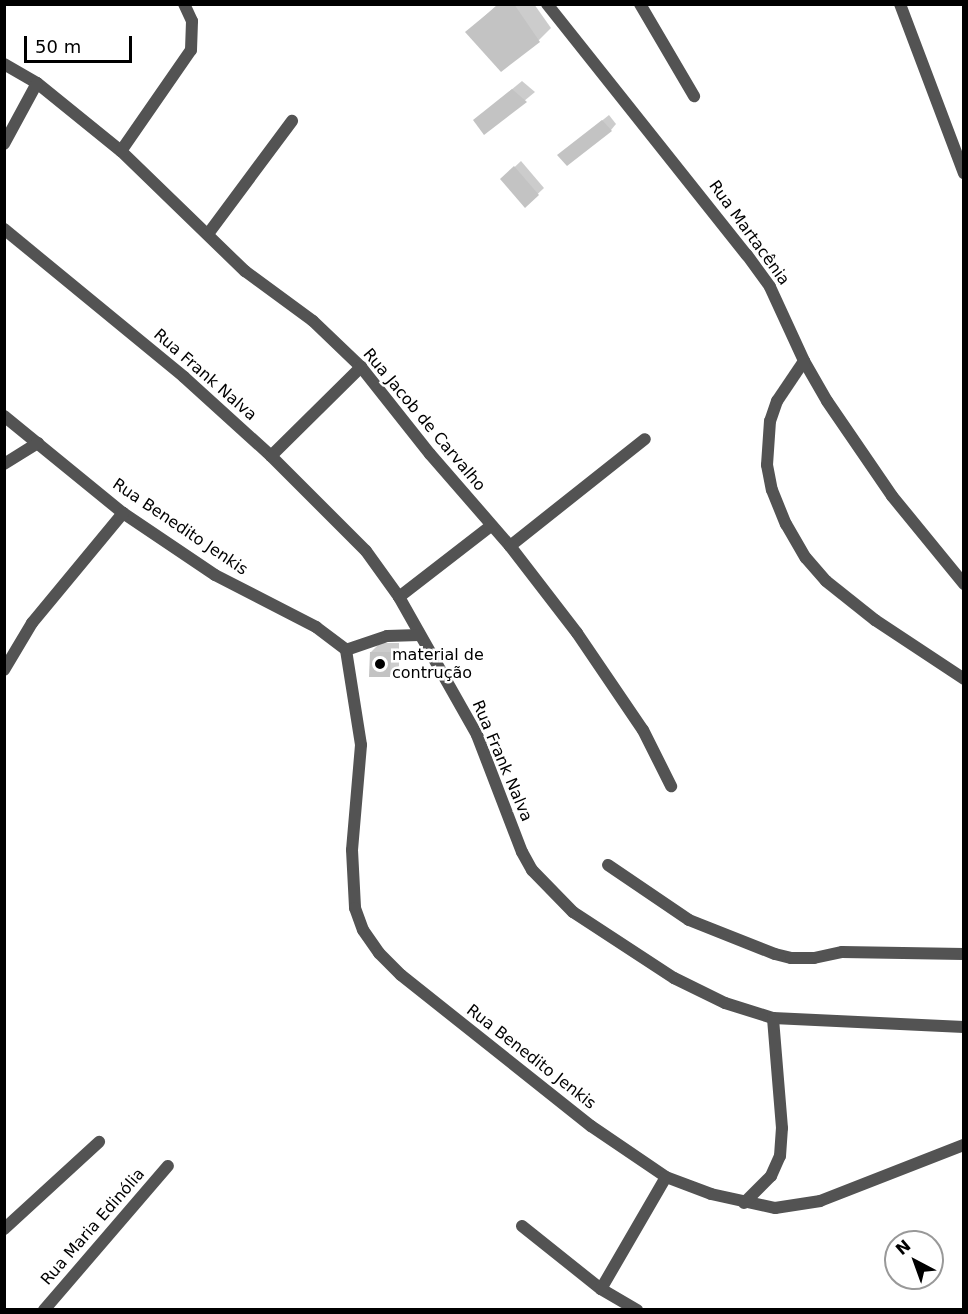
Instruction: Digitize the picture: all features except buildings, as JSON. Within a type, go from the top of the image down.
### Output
[{"type":"street","points":[[121,151],[181,69],[191,50],[192,21],[184,4]]},
{"type":"street","name":"Rua Martacênia","points":[[546,4],[717,214],[771,287],[804,362],[827,401],[892,496],[963,584]]},
{"type":"street","points":[[640,4],[694,96]]},
{"type":"street","points":[[900,4],[963,173]]},
{"type":"street","name":"Rua Jacob de Carvalho","points":[[4,64],[37,83],[121,151],[245,271],[313,321],[361,367],[491,526],[510,546],[577,633],[643,730],[671,786]]},
{"type":"street","points":[[4,144],[16,117],[37,83]]},
{"type":"street","points":[[208,234],[292,121]]},
{"type":"street","name":"Rua Frank Nalva","points":[[4,229],[184,377],[271,456],[366,551],[399,597],[477,735],[522,852],[548,890],[605,936],[674,978],[725,1003],[772,1018],[963,1027]]},
{"type":"street","points":[[804,362],[777,401],[770,422],[767,465],[772,490],[786,524],[806,558],[826,581],[875,620],[963,679]]},
{"type":"street","points":[[271,456],[361,367]]},
{"type":"street","name":"Rua Benedito Jenkis","points":[[4,417],[123,513],[215,575],[316,627],[346,650],[361,745],[352,850],[355,908],[363,930],[379,952],[401,975],[591,1126],[666,1178],[744,1203],[775,1208],[820,1201],[963,1145]]},
{"type":"street","points":[[510,546],[645,439]]},
{"type":"street","points":[[4,464],[38,443]]},
{"type":"street","points":[[4,670],[32,623],[123,513]]},
{"type":"street","points":[[399,597],[491,526]]},
{"type":"street","points":[[346,650],[387,636],[419,635]]},
{"type":"street","points":[[609,865],[689,920],[775,954],[791,958],[814,958],[842,952],[963,954]]},
{"type":"street","points":[[744,1203],[771,1176],[780,1156],[782,1128],[772,1018]]},
{"type":"street","points":[[4,1229],[99,1142]]},
{"type":"street","name":"Rua Maria Edinólia","points":[[44,1310],[168,1166]]},
{"type":"street","points":[[601,1289],[666,1178]]},
{"type":"street","points":[[522,1226],[601,1289],[637,1310]]},
{"type":"place","name":"material de contrução","points":[[380,664]]}]
